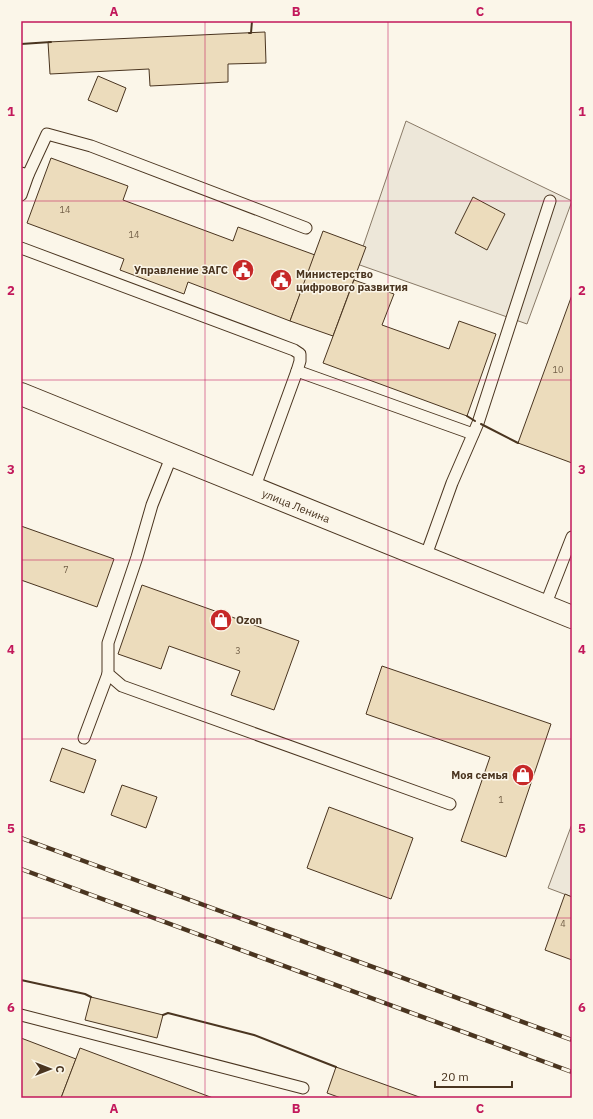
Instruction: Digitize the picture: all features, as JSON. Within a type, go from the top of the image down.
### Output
[{"type":"main road","name":"улица Ленина","points":[[21,394],[572,617]]},
{"type":"lane","points":[[21,195],[25,174],[47,134],[91,146],[306,228]]},
{"type":"lane","points":[[425,558],[452,483],[478,423],[550,201]]},
{"type":"lane","points":[[21,248],[294,350],[300,354],[300,361],[297,371],[254,489]]},
{"type":"lane","points":[[297,371],[473,434]]},
{"type":"lane","points":[[84,738],[108,674],[108,643],[138,557],[152,505],[172,456]]},
{"type":"lane","points":[[545,606],[572,537]]},
{"type":"lane","points":[[108,674],[122,686],[450,804]]},
{"type":"lane","points":[[21,1015],[303,1088]]},
{"type":"shaded area","points":[[406,121],[572,201],[527,324],[357,264]]},
{"type":"shaded area","points":[[572,824],[572,897],[548,888]]},
{"type":"building","points":[[265,32],[266,63],[228,64],[228,82],[150,86],[149,69],[50,74],[48,42]]},
{"type":"building","points":[[98,76],[126,88],[117,112],[88,100]]},
{"type":"building","points":[[51,158],[128,186],[123,200],[233,241],[238,227],[315,255],[290,321],[188,282],[184,294],[120,270],[124,259],[27,223]]},
{"type":"building","points":[[473,197],[505,214],[487,250],[455,233]]},
{"type":"building","points":[[323,231],[366,247],[333,336],[290,321]]},
{"type":"building","points":[[354,280],[394,294],[382,325],[449,349],[459,321],[496,334],[467,416],[323,363]]},
{"type":"building","points":[[572,295],[572,463],[518,443]]},
{"type":"building","points":[[21,526],[114,559],[97,607],[21,580]]},
{"type":"building","points":[[142,585],[299,641],[274,710],[231,695],[240,671],[169,646],[161,669],[118,654]]},
{"type":"building","points":[[382,666],[551,724],[506,857],[461,841],[490,757],[366,714]]},
{"type":"building","points":[[62,748],[96,760],[84,793],[50,781]]},
{"type":"building","points":[[122,785],[157,797],[146,828],[111,815]]},
{"type":"building","points":[[329,807],[413,838],[391,899],[307,868]]},
{"type":"building","points":[[565,894],[572,897],[572,960],[545,950]]},
{"type":"building","points":[[91,997],[163,1015],[157,1038],[85,1020]]},
{"type":"building","points":[[21,1038],[76,1059],[61,1098],[21,1098]]},
{"type":"building","points":[[80,1048],[213,1098],[61,1098]]},
{"type":"building","points":[[336,1067],[422,1098],[341,1098],[327,1093]]},
{"type":"railway","points":[[21,838],[572,1040]]},
{"type":"railway","points":[[21,869],[572,1072]]},
{"type":"wall","points":[[249,33],[251,33],[252,21]]},
{"type":"wall","points":[[21,44],[51,42]]},
{"type":"wall","points":[[467,416],[475,421]]},
{"type":"wall","points":[[481,424],[518,443]]},
{"type":"wall","points":[[21,980],[85,994],[91,997]]},
{"type":"wall","points":[[163,1015],[168,1013],[254,1035],[336,1067]]},
{"type":"place","name":"Управление ЗАГС","points":[[243,270]]},
{"type":"place","name":"Министерство цифрового развития","points":[[281,280]]},
{"type":"place","name":"Ozon","points":[[221,620]]},
{"type":"place","name":"Моя семья","points":[[523,775]]}]
